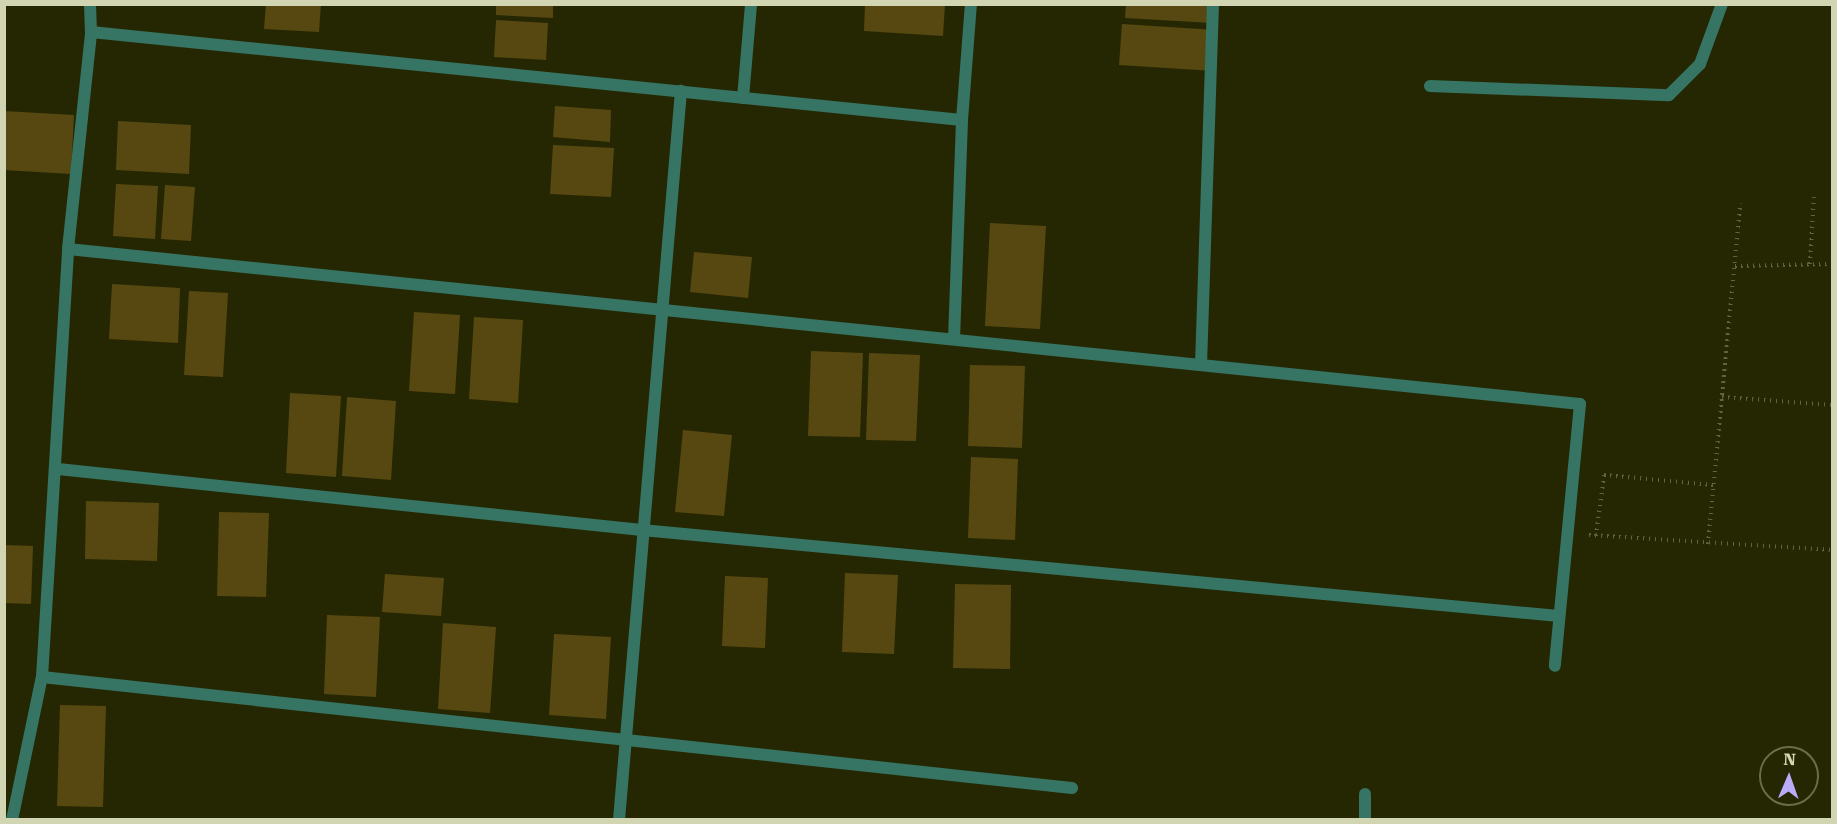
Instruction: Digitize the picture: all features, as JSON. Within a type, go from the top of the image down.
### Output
[{"type":"street","points":[[12,819],[42,678],[58,469],[68,249],[91,32],[90,4]]},
{"type":"street","points":[[743,98],[751,4]]},
{"type":"street","points":[[954,339],[962,120],[971,4]]},
{"type":"street","points":[[1201,365],[1213,4]]},
{"type":"street","points":[[1430,86],[1669,95],[1700,63],[1722,4]]},
{"type":"street","points":[[91,32],[962,120]]},
{"type":"street","points":[[618,819],[622,741],[681,91]]},
{"type":"street","points":[[68,249],[1580,404],[1554,666]]},
{"type":"street","points":[[58,469],[642,530],[1559,616]]},
{"type":"street","points":[[42,678],[1072,788]]},
{"type":"street","points":[[1365,794],[1365,819]]},
{"type":"path","points":[[1810,264],[1814,197]]},
{"type":"path","points":[[1708,544],[1740,203]]},
{"type":"path","points":[[1735,266],[1833,264]]},
{"type":"path","points":[[1722,397],[1833,405]]},
{"type":"path","points":[[1596,536],[1604,475],[1714,485]]},
{"type":"path","points":[[1567,534],[1833,550]]},
{"type":"building","points":[[266,4],[321,4],[319,32],[264,29]]},
{"type":"building","points":[[496,4],[553,4],[553,18],[496,15]]},
{"type":"building","points":[[865,4],[945,4],[943,36],[864,31]]},
{"type":"building","points":[[1126,4],[1212,4],[1212,23],[1125,18]]},
{"type":"building","points":[[496,20],[548,23],[546,60],[494,57]]},
{"type":"building","points":[[1122,24],[1216,30],[1214,71],[1119,65]]},
{"type":"building","points":[[555,106],[611,110],[610,142],[553,137]]},
{"type":"building","points":[[4,111],[74,115],[71,174],[4,170]]},
{"type":"building","points":[[118,121],[191,125],[189,174],[116,170]]},
{"type":"building","points":[[553,145],[614,148],[611,197],[550,194]]},
{"type":"building","points":[[116,184],[158,186],[155,239],[113,236]]},
{"type":"building","points":[[165,185],[195,187],[191,241],[161,239]]},
{"type":"building","points":[[990,223],[1046,226],[1040,329],[985,326]]},
{"type":"building","points":[[694,252],[752,257],[748,298],[690,292]]},
{"type":"building","points":[[112,284],[180,288],[178,343],[109,339]]},
{"type":"building","points":[[189,291],[228,293],[223,377],[184,375]]},
{"type":"building","points":[[414,312],[460,315],[455,394],[409,391]]},
{"type":"building","points":[[474,317],[523,320],[518,403],[469,399]]},
{"type":"building","points":[[811,351],[863,353],[860,437],[808,436]]},
{"type":"building","points":[[869,353],[920,355],[916,441],[866,440]]},
{"type":"building","points":[[970,365],[1025,366],[1022,448],[968,446]]},
{"type":"building","points":[[290,393],[341,396],[336,477],[286,473]]},
{"type":"building","points":[[347,397],[396,401],[391,480],[342,476]]},
{"type":"building","points":[[683,430],[732,435],[724,516],[675,512]]},
{"type":"building","points":[[971,457],[1018,459],[1015,540],[968,538]]},
{"type":"building","points":[[86,501],[159,503],[157,561],[85,559]]},
{"type":"building","points":[[219,512],[269,513],[266,597],[217,596]]},
{"type":"building","points":[[4,545],[33,546],[31,604],[4,603]]},
{"type":"building","points":[[845,573],[898,575],[894,654],[842,652]]},
{"type":"building","points":[[385,574],[444,578],[441,616],[382,612]]},
{"type":"building","points":[[725,576],[768,578],[765,648],[722,646]]},
{"type":"building","points":[[955,584],[1011,585],[1010,669],[953,668]]},
{"type":"building","points":[[327,615],[380,617],[376,697],[324,694]]},
{"type":"building","points":[[443,623],[496,627],[490,713],[438,709]]},
{"type":"building","points":[[554,634],[611,637],[606,719],[549,715]]},
{"type":"building","points":[[60,705],[106,706],[103,807],[57,806]]}]
